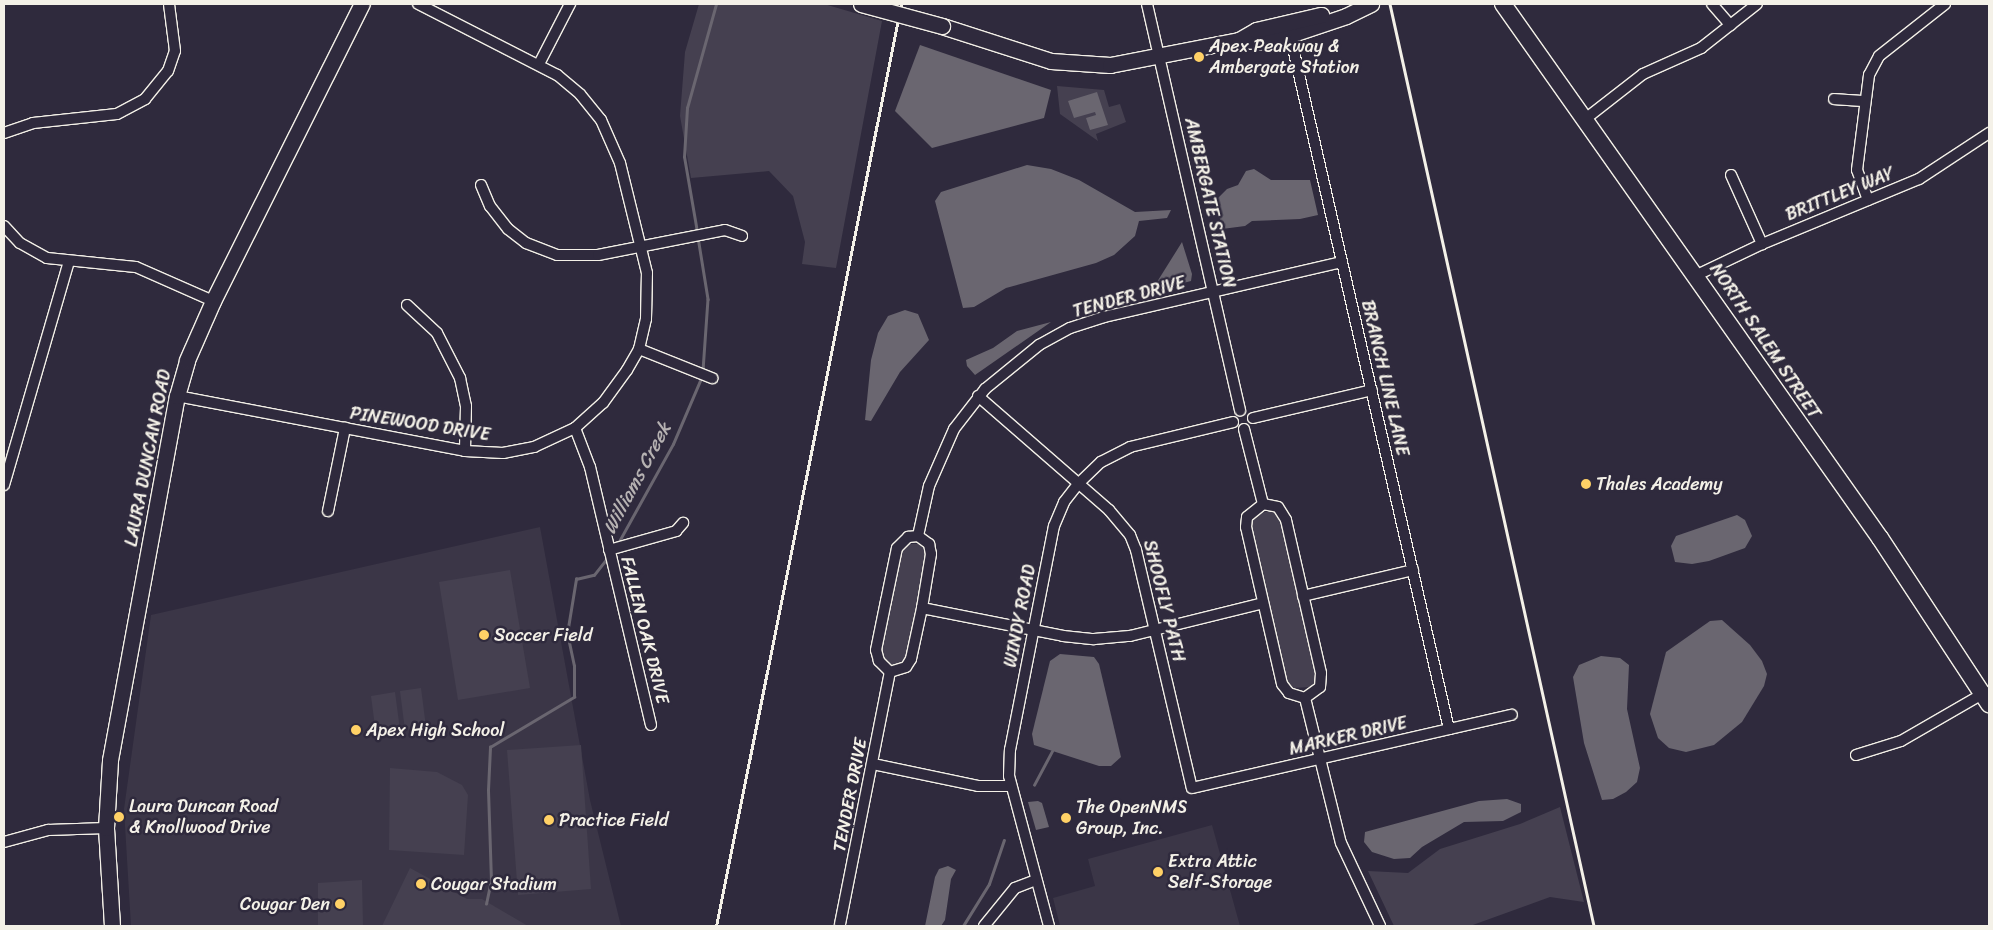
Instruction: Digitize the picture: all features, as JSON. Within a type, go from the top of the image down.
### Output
[{"type":"main road","name":"NORTH SALEM STREET","points":[[1503,4],[1584,120],[1697,275],[1987,696]]},
{"type":"street","points":[[4,132],[33,123],[117,114],[145,99],[168,72],[175,51],[169,4]]},
{"type":"street","name":"LAURA DUNCAN ROAD","points":[[112,926],[106,828],[110,760],[177,396],[187,360],[213,301],[362,4]]},
{"type":"street","name":"PINEWOOD DRIVE","points":[[177,396],[465,451],[491,453],[520,450],[547,442],[575,428],[611,394],[639,350],[648,304],[642,244],[615,148],[601,120],[580,94],[539,64],[418,4]]},
{"type":"street","points":[[539,64],[570,4]]},
{"type":"street","points":[[861,4],[942,26],[1051,61],[1110,65],[1160,58],[1239,40],[1261,41],[1290,35],[1346,16],[1370,4]]},
{"type":"street","name":"AMBERGATE STATION","points":[[1147,4],[1240,410]]},
{"type":"street","points":[[1239,40],[1256,30],[1319,16],[1351,4]]},
{"type":"street","points":[[1712,4],[1730,25]]},
{"type":"street","points":[[1584,120],[1643,74],[1701,48],[1758,4]]},
{"type":"street","points":[[1868,200],[1857,170],[1869,75],[1879,56],[1945,4]]},
{"type":"street","name":"BRANCH LINE LANE","points":[[1290,35],[1449,729]]},
{"type":"street","points":[[1834,99],[1865,102]]},
{"type":"street","name":"BRITTLEY WAY","points":[[1697,275],[1762,244],[1932,173],[1989,133]]},
{"type":"street","points":[[1731,174],[1762,244]]},
{"type":"street","points":[[481,185],[490,206],[508,229],[539,249],[569,257],[583,257],[642,244],[725,230],[742,236]]},
{"type":"street","points":[[4,226],[20,243],[33,251],[69,261],[136,267],[213,301]]},
{"type":"street","points":[[4,484],[69,261]]},
{"type":"street","name":"TENDER DRIVE","points":[[918,536],[923,504],[939,460],[954,429],[978,396],[1024,354],[1070,328],[1113,315],[1342,262]]},
{"type":"street","points":[[407,305],[436,333],[460,378],[466,406],[465,451]]},
{"type":"street","points":[[639,350],[712,378]]},
{"type":"street","points":[[1253,418],[1372,390]]},
{"type":"street","name":"SHOOFLY PATH","points":[[978,396],[1116,517],[1130,535],[1156,630],[1192,788]]},
{"type":"street","points":[[1240,410],[1250,412],[1253,418],[1252,424],[1244,429],[1236,427],[1233,422],[1233,416],[1240,410]]},
{"type":"street","name":"WINDY ROAD","points":[[1049,926],[1010,786],[1010,750],[1054,526],[1064,502],[1078,484],[1100,462],[1130,447],[1233,422]]},
{"type":"street","points":[[328,511],[345,428]]},
{"type":"street","name":"FALLEN OAK DRIVE","points":[[575,428],[590,467],[651,724]]},
{"type":"street","points":[[1244,429],[1263,504]]},
{"type":"street","points":[[1263,504],[1278,508],[1286,520],[1321,673],[1320,687],[1305,698]]},
{"type":"street","points":[[1263,504],[1247,517],[1246,527],[1282,684],[1289,693],[1305,698]]},
{"type":"street","points":[[609,550],[676,531],[683,524]]},
{"type":"street","points":[[918,536],[929,544],[931,554],[922,608],[911,659],[906,667],[890,672],[879,661],[876,650],[897,548],[908,537],[918,536]]},
{"type":"street","points":[[1303,596],[1413,570]]},
{"type":"street","points":[[922,608],[1034,631],[1094,639],[1156,630],[1263,603]]},
{"type":"street","name":"TENDER DRIVE","points":[[840,924],[890,672]]},
{"type":"street","points":[[1856,755],[1901,741],[1987,696]]},
{"type":"street","points":[[1305,698],[1341,843],[1380,926]]},
{"type":"street","name":"MARKER DRIVE","points":[[1192,788],[1512,715]]},
{"type":"street","points":[[873,764],[978,786],[1010,786]]},
{"type":"street","points":[[4,842],[48,830],[106,828]]},
{"type":"street","points":[[984,926],[1015,888],[1036,880]]},
{"type":"shaded area","points":[[699,4],[824,4],[882,21],[836,268],[802,264],[805,242],[793,196],[769,171],[691,178],[680,116],[685,52]]},
{"type":"shaded area","points":[[920,45],[1051,90],[1044,118],[932,148],[895,111]]},
{"type":"shaded area","points":[[1057,86],[1104,90],[1109,107],[1120,104],[1126,122],[1096,134],[1098,141],[1060,114]]},
{"type":"shaded area","points":[[1097,92],[1108,125],[1090,130],[1086,118],[1096,115],[1095,112],[1074,118],[1068,101]]},
{"type":"shaded area","points":[[1027,165],[1051,169],[1079,180],[1135,212],[1171,210],[1167,218],[1139,221],[1135,236],[1114,255],[1096,263],[1006,288],[974,307],[963,308],[935,201],[941,192]]},
{"type":"shaded area","points":[[1254,169],[1271,180],[1310,180],[1318,215],[1300,219],[1252,221],[1245,226],[1222,229],[1216,200],[1227,189],[1238,185],[1246,171]]},
{"type":"shaded area","points":[[1182,242],[1192,274],[1191,281],[1144,293],[1157,282]]},
{"type":"shaded area","points":[[905,310],[918,314],[929,340],[900,372],[871,421],[865,420],[871,360],[878,333],[888,316]]},
{"type":"shaded area","points":[[1051,322],[975,375],[967,366],[966,360],[993,348],[1017,331]]},
{"type":"shaded area","points":[[1265,512],[1274,512],[1283,528],[1315,669],[1316,680],[1311,687],[1291,688],[1285,675],[1251,530],[1253,517]]},
{"type":"shaded area","points":[[1737,515],[1745,520],[1752,536],[1745,548],[1709,561],[1692,564],[1675,562],[1671,546],[1676,536]]},
{"type":"shaded area","name":"Apex High School","points":[[540,527],[590,800],[621,926],[131,926],[124,809],[151,615]]},
{"type":"shaded area","points":[[909,544],[919,544],[927,552],[906,658],[893,666],[884,661],[880,650],[900,553]]},
{"type":"shaded area","name":"Soccer Field","points":[[510,570],[530,688],[458,700],[439,582]]},
{"type":"shaded area","points":[[1722,620],[1750,645],[1762,661],[1767,674],[1764,686],[1742,722],[1714,745],[1686,752],[1669,748],[1658,738],[1650,714],[1666,652],[1710,621]]},
{"type":"shaded area","points":[[1060,654],[1094,657],[1099,664],[1121,757],[1111,766],[1099,766],[1034,745],[1032,734],[1050,661]]},
{"type":"shaded area","points":[[1601,656],[1620,658],[1629,665],[1627,709],[1640,768],[1637,782],[1626,792],[1613,799],[1602,800],[1584,743],[1573,677],[1579,665]]},
{"type":"shaded area","points":[[421,688],[426,727],[405,730],[400,691]]},
{"type":"shaded area","points":[[395,692],[400,730],[376,734],[371,696]]},
{"type":"shaded area","name":"Practice Field","points":[[581,745],[591,889],[518,895],[507,750]]},
{"type":"shaded area","points":[[390,768],[437,772],[462,785],[468,795],[464,855],[389,850]]},
{"type":"shaded area","points":[[1507,799],[1521,804],[1521,812],[1503,821],[1464,822],[1422,847],[1410,858],[1394,859],[1372,852],[1364,842],[1365,832],[1479,801]]},
{"type":"shaded area","points":[[1038,801],[1042,803],[1049,827],[1036,830],[1028,802]]},
{"type":"shaded area","points":[[1560,807],[1584,902],[1550,897],[1470,926],[1394,926],[1368,871],[1408,873],[1440,849],[1520,824]]},
{"type":"shaded area","name":"Extra Attic Self-Storage","points":[[1212,825],[1240,926],[1060,926],[1053,898],[1095,886],[1088,859]]},
{"type":"shaded area","points":[[948,866],[956,870],[951,879],[945,920],[941,926],[925,926],[935,877],[939,869]]},
{"type":"shaded area","name":"Cougar Stadium","points":[[410,868],[467,899],[482,899],[528,926],[382,926]]},
{"type":"shaded area","name":"Cougar Den","points":[[362,880],[363,926],[318,926],[318,883]]},
{"type":"waterway","name":"Williams Creek","points":[[697,232],[684,157],[687,108],[716,4]]},
{"type":"waterway","name":"Williams Creek","points":[[698,237],[708,299],[703,371]]},
{"type":"waterway","name":"Williams Creek","points":[[617,545],[673,444],[702,376]]},
{"type":"waterway","name":"Williams Creek","points":[[486,904],[491,881],[488,790],[490,747],[574,697],[574,666],[567,634],[576,579],[594,575],[608,557]]},
{"type":"waterway","points":[[1034,785],[1052,751]]},
{"type":"waterway","points":[[963,926],[989,884],[1004,840]]},
{"type":"railway","points":[[716,926],[901,4]]},
{"type":"railway","points":[[1390,4],[1594,926]]},
{"type":"place","name":"Apex Peakway & Ambergate Station","points":[[1199,57]]},
{"type":"place","name":"Thales Academy","points":[[1586,484]]},
{"type":"place","name":"Soccer Field","points":[[484,635]]},
{"type":"place","name":"Apex High School","points":[[356,730]]},
{"type":"place","name":"Laura Duncan Road & Knollwood Drive","points":[[119,817]]},
{"type":"place","name":"The OpenNMS Group, Inc.","points":[[1066,818]]},
{"type":"place","name":"Practice Field","points":[[549,820]]},
{"type":"place","name":"Extra Attic Self-Storage","points":[[1158,872]]},
{"type":"place","name":"Cougar Stadium","points":[[421,884]]},
{"type":"place","name":"Cougar Den","points":[[340,904]]}]
